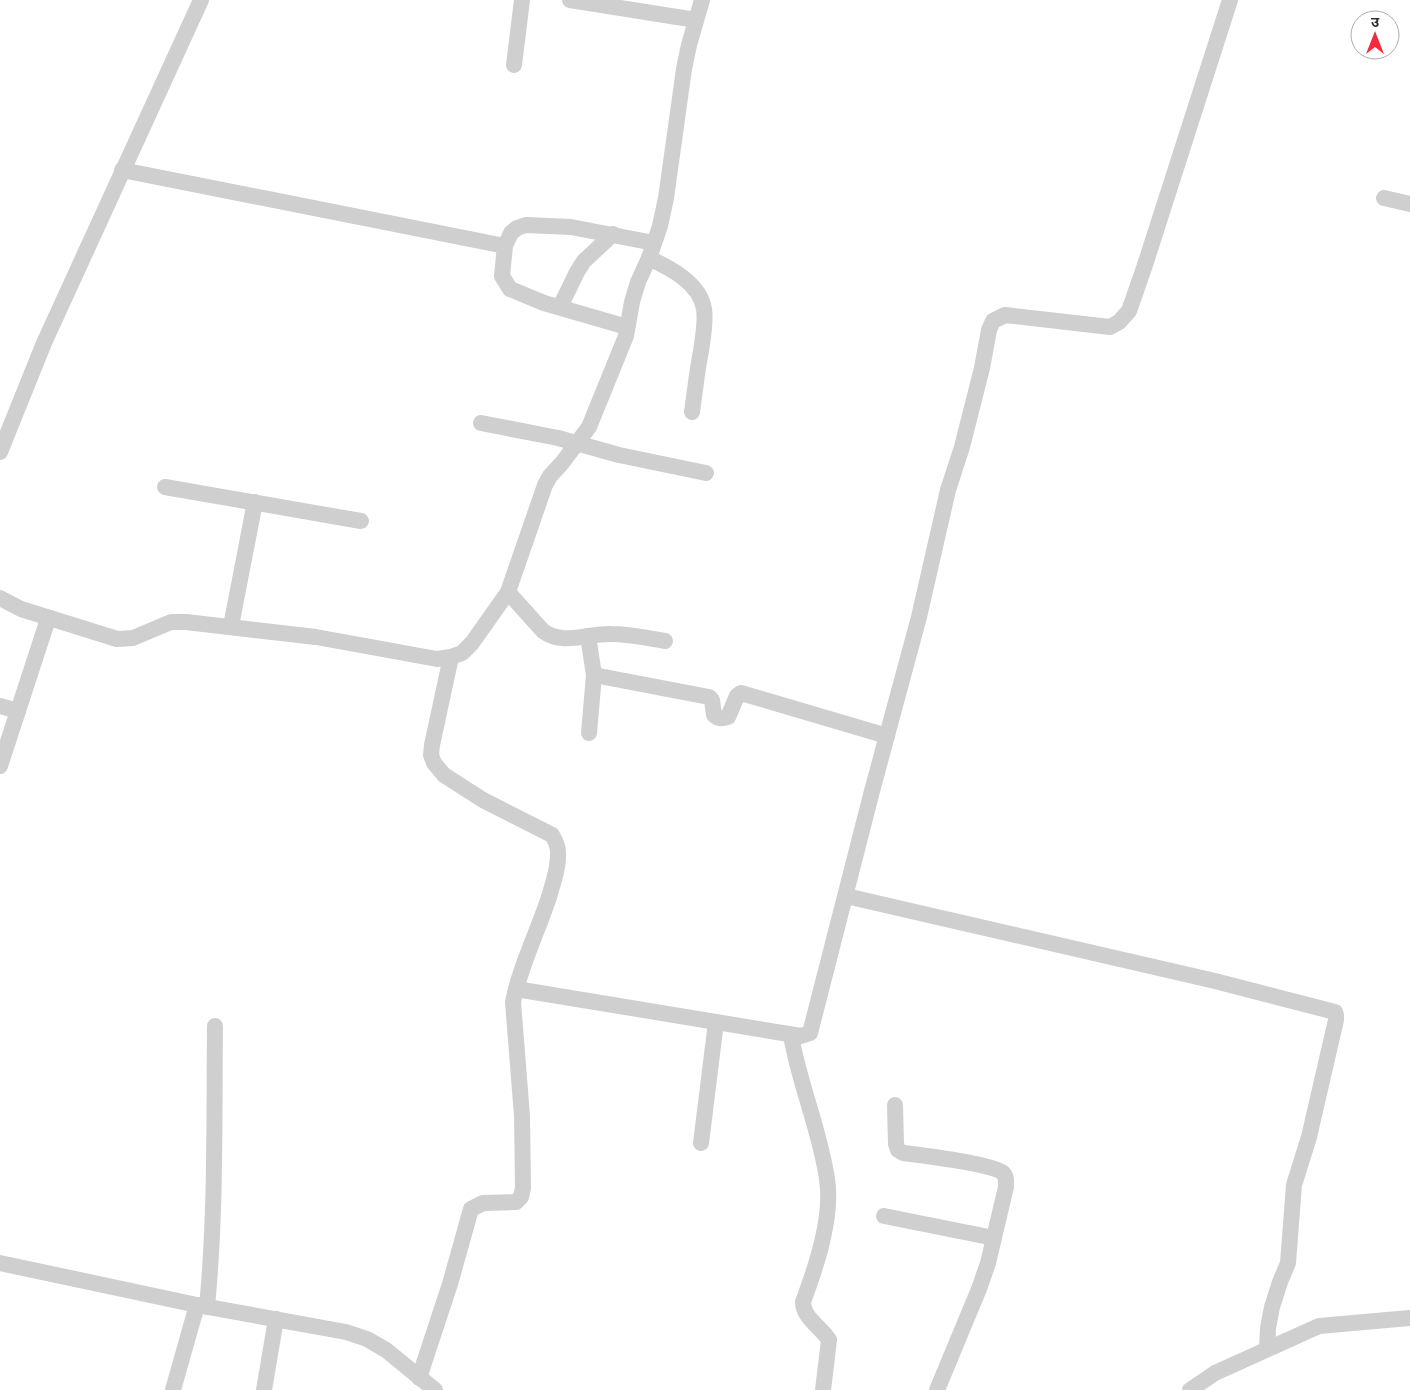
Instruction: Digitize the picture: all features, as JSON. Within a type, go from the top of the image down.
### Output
[{"type":"street","points":[[0,452],[44,343],[201,0]]},
{"type":"street","points":[[514,65],[522,0]]},
{"type":"street","points":[[570,0],[696,20]]},
{"type":"street","points":[[0,598],[21,609],[118,639],[133,638],[171,622],[231,626],[316,637],[437,659],[462,653],[472,643],[508,592],[545,485],[588,427],[620,352],[632,302],[638,282],[652,250],[666,198],[684,69],[702,0]]},
{"type":"street","points":[[516,989],[791,1035],[801,1036],[810,1033],[886,736],[915,635],[943,508],[962,447],[982,368],[989,330],[993,321],[1005,315],[1110,327],[1119,322],[1129,311],[1230,0]]},
{"type":"street","points":[[122,170],[505,246]]},
{"type":"street","points":[[1384,198],[1410,204]]},
{"type":"street","points":[[627,327],[544,303],[510,288],[502,276],[505,246],[511,233],[517,228],[526,225],[571,227],[613,234],[652,250],[693,287],[704,308],[704,328],[692,412]]},
{"type":"street","points":[[560,307],[584,261],[613,234]]},
{"type":"street","points":[[481,423],[558,438],[619,455],[706,473]]},
{"type":"street","points":[[165,487],[361,521]]},
{"type":"street","points":[[231,626],[255,502]]},
{"type":"street","points":[[508,592],[543,631],[550,636],[561,639],[609,634],[632,635],[665,641]]},
{"type":"street","points":[[0,766],[48,618]]},
{"type":"street","points":[[588,636],[594,675],[589,733]]},
{"type":"street","points":[[420,1378],[450,1284],[471,1209],[483,1203],[516,1202],[521,1197],[523,1188],[522,1116],[513,1002],[554,881],[558,853],[556,842],[552,835],[483,800],[444,775],[434,763],[431,755],[432,745],[451,657]]},
{"type":"street","points":[[594,675],[709,697],[712,700],[714,715],[718,718],[728,717],[737,696],[741,693],[886,736]]},
{"type":"street","points":[[0,706],[18,711]]},
{"type":"street","points":[[846,896],[1215,981],[1335,1012],[1336,1020],[1309,1137],[1294,1185],[1288,1263],[1272,1307],[1267,1349]]},
{"type":"street","points":[[700,1143],[716,1022]]},
{"type":"street","points":[[173,1390],[202,1306],[212,1254],[214,1217],[215,1026]]},
{"type":"street","points":[[791,1035],[818,1134],[828,1181],[827,1210],[820,1250],[803,1302],[803,1309],[806,1314],[829,1340],[823,1390]]},
{"type":"street","points":[[895,1105],[896,1144],[898,1150],[903,1153],[965,1162],[1003,1173],[1007,1179],[988,1263],[979,1289],[936,1390]]},
{"type":"street","points":[[884,1216],[994,1238]]},
{"type":"street","points":[[0,1263],[202,1306],[346,1332],[367,1339],[386,1350],[435,1390]]},
{"type":"street","points":[[1190,1390],[1215,1373],[1319,1326],[1410,1318]]},
{"type":"street","points":[[264,1390],[276,1319]]}]
